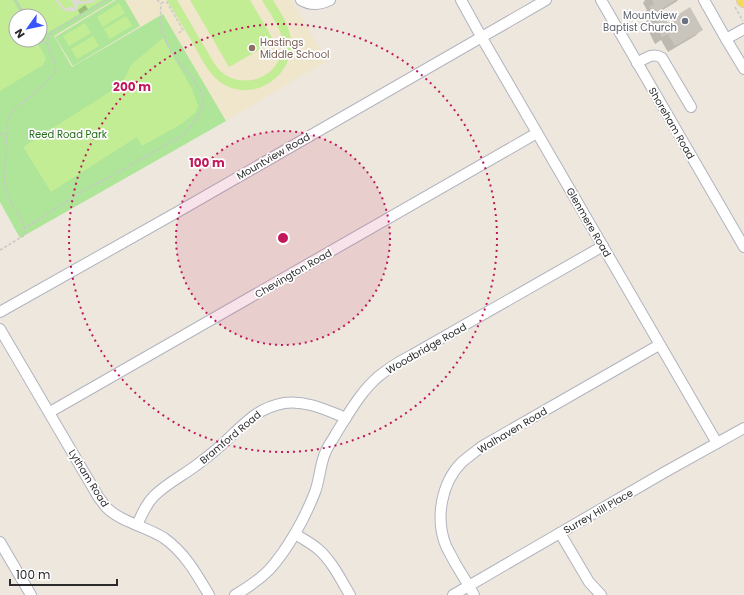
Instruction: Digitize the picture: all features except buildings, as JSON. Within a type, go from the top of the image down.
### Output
[{"type":"street","points":[[305,2],[320,4],[330,0]]},
{"type":"street","name":"Glenmere Road","points":[[461,0],[717,443]]},
{"type":"street","name":"Mountview Road","points":[[0,312],[482,38],[546,0]]},
{"type":"street","name":"Shoreham Road","points":[[601,0],[744,247]]},
{"type":"street","points":[[704,0],[744,69]]},
{"type":"street","points":[[726,39],[744,29]]},
{"type":"street","points":[[637,63],[653,55],[658,55],[662,58],[690,107]]},
{"type":"street","name":"Chevington Road","points":[[50,412],[537,133]]},
{"type":"street","name":"Woodbridge Road","points":[[235,595],[257,580],[269,569],[295,534],[308,510],[316,490],[326,451],[362,394],[378,377],[394,365],[603,246]]},
{"type":"street","name":"Lytham Road","points":[[0,329],[107,508],[114,514],[155,533],[182,554],[189,562],[209,595]]},
{"type":"street","name":"Walhaven Road","points":[[474,595],[447,547],[441,526],[442,501],[451,477],[461,463],[481,447],[660,345]]},
{"type":"street","name":"Bramford Road","points":[[137,525],[143,511],[154,496],[200,463],[246,421],[262,410],[286,403],[298,403],[320,407],[346,418]]},
{"type":"street","name":"Surrey Hill Place","points":[[453,595],[744,428]]},
{"type":"street","points":[[560,533],[589,582],[601,595]]},
{"type":"street","points":[[295,534],[318,548],[324,554],[350,595]]},
{"type":"street","points":[[0,542],[32,595]]},
{"type":"path","points":[[48,40],[52,32],[106,0]]},
{"type":"path","points":[[157,0],[164,3],[167,2],[183,30],[177,34]]},
{"type":"path","points":[[24,229],[84,190],[185,134],[199,115],[202,109],[202,93],[170,50],[160,26],[161,2]]},
{"type":"path","points":[[741,2],[744,22]]},
{"type":"path","points":[[0,250],[25,235],[24,225],[7,194],[4,184],[6,134],[9,118],[12,112],[48,80],[55,71],[54,60],[48,48]]},
{"type":"path","points":[[0,134],[6,134]]},
{"type":"shaded area","points":[[55,0],[58,0],[64,8],[71,6],[72,8],[75,7],[71,0],[97,0],[91,3],[79,4],[78,9],[73,12],[63,10]]},
{"type":"shaded area","name":"Hastings Middle School","points":[[114,0],[291,0],[327,61],[226,121],[163,14],[72,67],[54,36]]},
{"type":"green space","name":"Reed Road Park","points":[[0,0],[114,0],[54,36],[72,67],[163,14],[226,121],[20,238],[0,202]]},
{"type":"green space","points":[[0,0],[13,0],[18,8],[8,8],[8,48],[40,48],[46,58],[43,65],[0,91]]},
{"type":"green space","points":[[17,0],[103,0],[48,32],[48,8],[22,8]]},
{"type":"green space","points":[[116,0],[125,0],[140,26],[73,66],[55,37]]},
{"type":"green space","points":[[167,0],[177,0],[214,63],[223,73],[234,79],[246,81],[258,78],[269,72],[277,64],[282,52],[281,33],[262,0],[273,0],[285,20],[290,36],[290,55],[285,67],[278,76],[268,84],[257,89],[244,90],[232,88],[220,82],[205,65]]},
{"type":"green space","points":[[190,0],[250,0],[274,41],[229,67]]},
{"type":"green space","points":[[119,3],[125,13],[103,27],[97,17]]},
{"type":"green space","points":[[126,16],[132,26],[110,39],[104,29]]},
{"type":"green space","points":[[85,23],[91,33],[69,46],[63,36]]},
{"type":"green space","points":[[93,36],[99,46],[77,59],[71,49]]},
{"type":"green space","points":[[163,38],[192,89],[198,106],[196,112],[183,123],[142,146],[137,137],[51,192],[23,147],[122,84],[131,65]]},
{"type":"place","name":"Mountview Baptist Church","points":[[685,21]]},
{"type":"place","name":"Hastings Middle School","points":[[252,48]]}]
